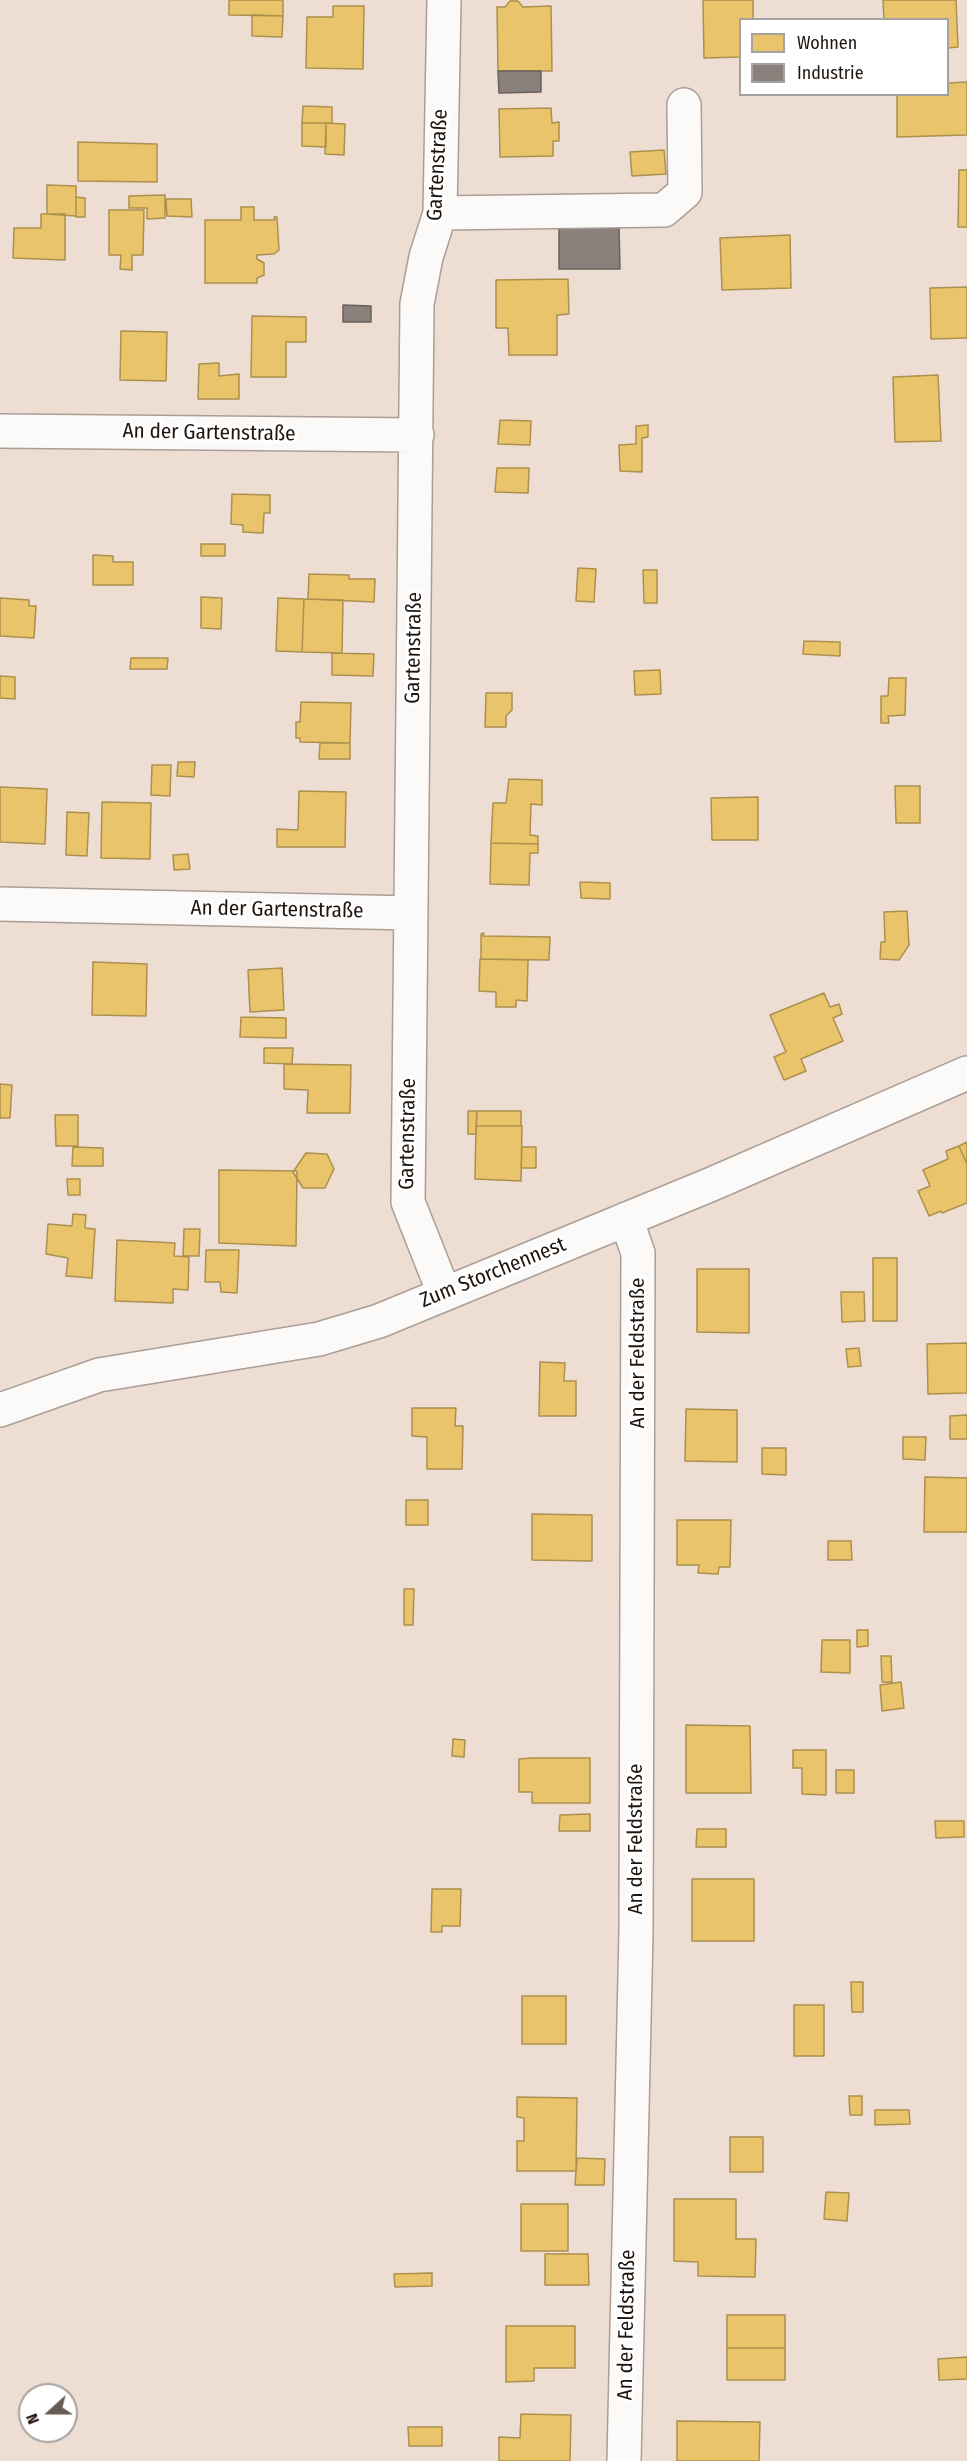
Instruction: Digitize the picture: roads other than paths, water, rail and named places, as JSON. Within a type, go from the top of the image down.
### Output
[{"type":"street","name":"Gartenstraße","points":[[444,0],[440,213],[426,257],[417,304],[408,1202],[444,1293]]},
{"type":"street","points":[[440,213],[664,210],[685,192],[684,105]]},
{"type":"street","name":"An der Gartenstraße","points":[[0,430],[417,435]]},
{"type":"street","name":"An der Gartenstraße","points":[[0,904],[411,913]]},
{"type":"street","name":"Zum Storchennest","points":[[0,1410],[99,1375],[319,1339],[379,1321],[626,1219],[967,1073]]},
{"type":"street","name":"An der Feldstraße","points":[[624,2461],[636,1932],[638,1253],[626,1219]]}]
